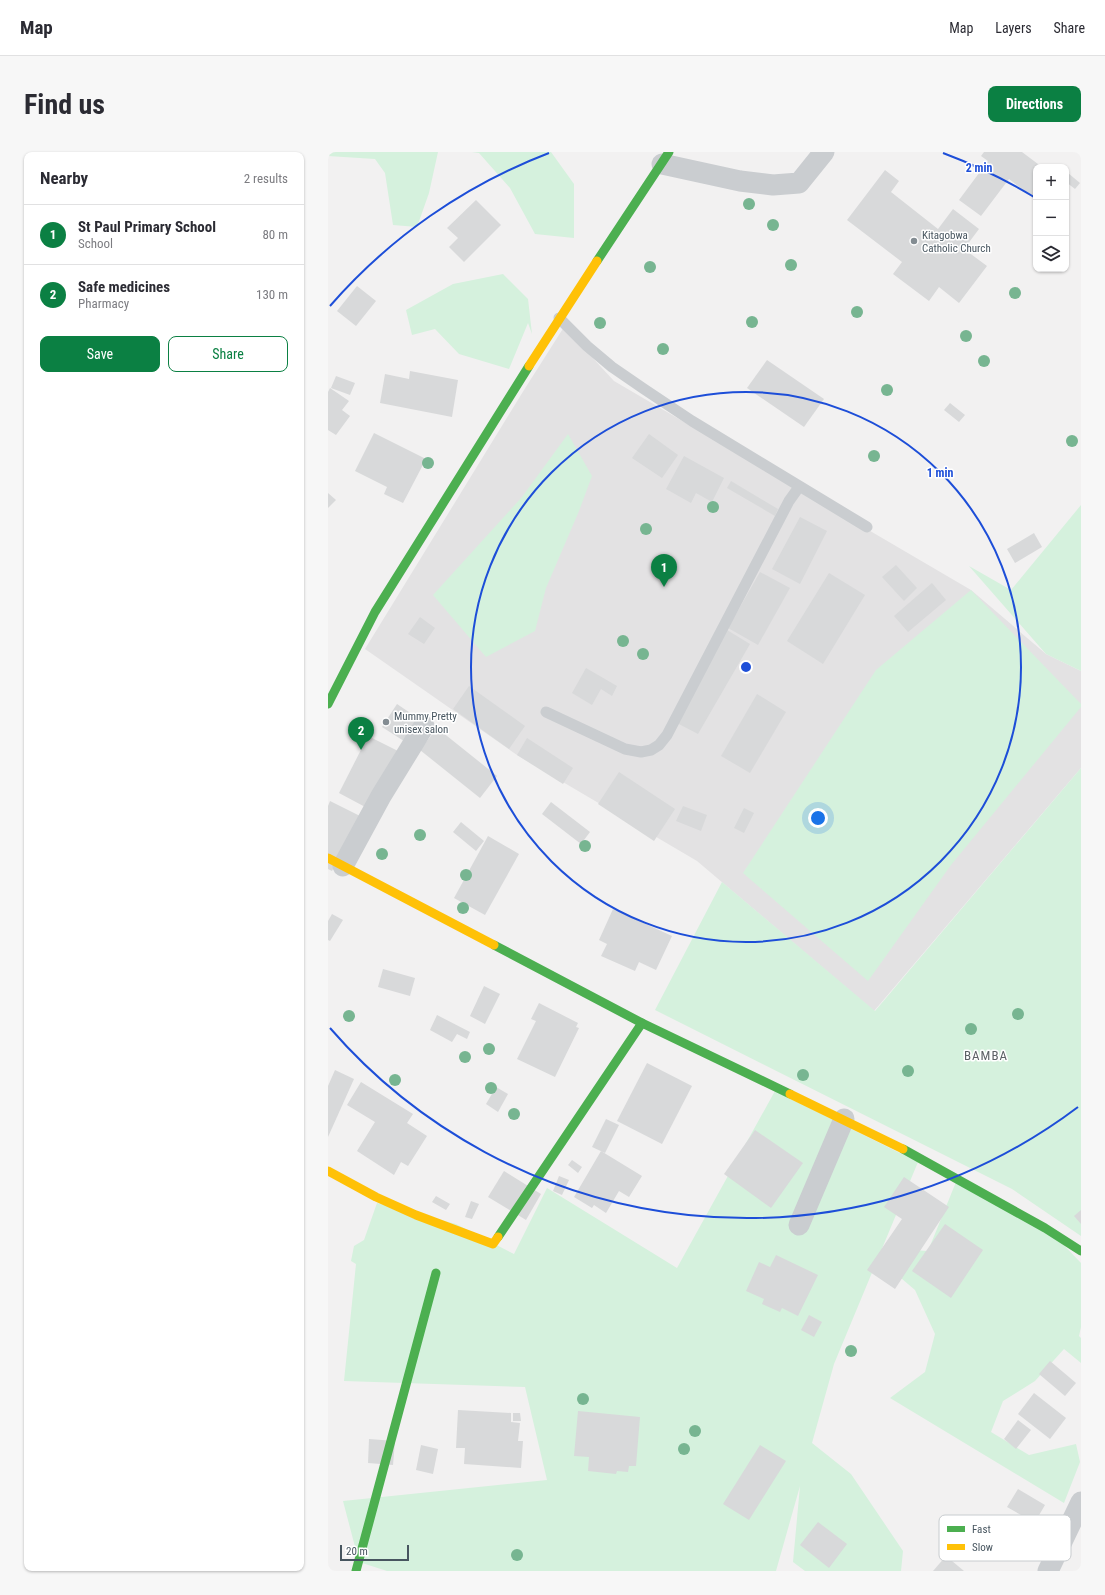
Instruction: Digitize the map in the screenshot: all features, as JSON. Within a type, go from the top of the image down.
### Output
[{"type":"street","points":[[328,704],[375,612],[559,318],[665,158],[740,181],[773,185],[799,183],[824,152]]},
{"type":"street","points":[[424,726],[381,796],[336,862],[642,1023],[844,1119],[915,1155],[966,1182],[1081,1250]]},
{"type":"street","points":[[328,1171],[376,1197],[416,1215],[493,1244],[642,1023]]},
{"type":"street","points":[[799,1225],[844,1119]]},
{"type":"street","points":[[356,1571],[436,1273]]},
{"type":"street","points":[[1071,1523],[1081,1502]]},
{"type":"street","points":[[1048,1571],[1053,1561]]},
{"type":"lane","points":[[559,318],[587,346],[612,367],[692,421],[867,528]]},
{"type":"lane","points":[[546,712],[625,749],[641,752],[651,750],[659,745],[667,735],[789,501],[799,487]]},
{"type":"shaded area","points":[[564,327],[614,381],[971,590],[1046,654],[1081,671],[1081,768],[874,1011],[697,861],[517,755],[365,649]]},
{"type":"green space","points":[[328,152],[438,152],[429,193],[417,227],[393,225],[385,173],[375,159],[328,156]]},
{"type":"green space","points":[[472,152],[551,152],[574,184],[574,238],[535,234],[510,188],[479,153]]},
{"type":"green space","points":[[503,274],[528,299],[532,334],[528,323],[509,369],[459,354],[435,329],[412,335],[406,310],[453,284]]},
{"type":"green space","points":[[568,434],[592,476],[579,511],[546,588],[535,631],[486,657],[433,595],[522,497]]},
{"type":"green space","points":[[1081,505],[1081,671],[1046,654],[969,566],[1011,590]]},
{"type":"green space","points":[[971,590],[1081,704],[1081,707],[951,865],[868,981],[743,873],[876,670]]},
{"type":"green space","points":[[1081,768],[1081,1236],[1012,1189],[655,1010],[722,882],[875,1011]]},
{"type":"green space","points":[[775,1091],[918,1162],[834,1364],[812,1443],[851,1474],[903,1551],[901,1571],[805,1571],[793,1562],[800,1486],[776,1571],[387,1571],[359,1562],[343,1501],[547,1480],[525,1387],[344,1381],[356,1264],[351,1261],[354,1246],[364,1240],[377,1203],[456,1224],[514,1254],[547,1188],[677,1268]]},
{"type":"green space","points":[[956,1182],[1055,1236],[1081,1263],[1081,1327],[1079,1336],[1081,1338],[1081,1363],[1064,1349],[1035,1381],[1003,1401],[991,1432],[1029,1455],[1076,1444],[1080,1462],[1064,1503],[890,1398],[925,1372],[935,1334],[915,1290],[888,1267],[889,1249],[928,1251]]},
{"type":"building","points":[[984,152],[1022,152],[1038,164],[1033,164],[1033,198],[1009,179],[981,216],[959,200],[988,161],[981,156]]},
{"type":"building","points":[[885,170],[899,181],[891,192],[938,229],[953,209],[979,229],[964,249],[987,266],[959,303],[939,287],[929,301],[893,274],[902,262],[847,220]]},
{"type":"building","points":[[1069,174],[1080,183],[1075,189],[1069,184]]},
{"type":"building","points":[[476,200],[501,225],[464,262],[449,247],[458,238],[447,228]]},
{"type":"building","points":[[357,286],[376,301],[356,326],[337,311]]},
{"type":"building","points":[[767,360],[824,399],[804,427],[747,388]]},
{"type":"building","points":[[410,371],[458,380],[452,417],[380,403],[385,374],[409,379]]},
{"type":"building","points":[[336,376],[355,383],[350,395],[331,388]]},
{"type":"building","points":[[330,388],[349,401],[342,410],[350,416],[336,435],[328,430],[328,392]]},
{"type":"building","points":[[950,403],[965,415],[959,422],[944,410]]},
{"type":"building","points":[[374,433],[426,459],[403,503],[384,494],[387,487],[355,471]]},
{"type":"building","points":[[649,434],[678,455],[662,478],[632,458]]},
{"type":"building","points":[[684,456],[724,478],[712,502],[696,493],[691,503],[666,489]]},
{"type":"building","points":[[731,481],[778,509],[775,516],[727,488]]},
{"type":"building","points":[[328,493],[336,500],[328,508]]},
{"type":"building","points":[[800,517],[827,531],[800,584],[772,569]]},
{"type":"building","points":[[1034,533],[1042,547],[1015,563],[1007,549]]},
{"type":"building","points":[[896,565],[917,588],[904,601],[882,577]]},
{"type":"building","points":[[760,572],[790,588],[758,645],[728,628]]},
{"type":"building","points":[[829,573],[865,595],[823,664],[787,641]]},
{"type":"building","points":[[932,583],[946,600],[908,632],[894,616]]},
{"type":"building","points":[[420,617],[435,628],[424,644],[408,634]]},
{"type":"building","points":[[727,630],[750,644],[698,734],[675,722]]},
{"type":"building","points":[[586,668],[617,686],[612,696],[601,689],[592,705],[572,693]]},
{"type":"building","points":[[469,686],[525,726],[509,749],[453,709]]},
{"type":"building","points":[[757,694],[786,712],[750,773],[721,756]]},
{"type":"building","points":[[397,704],[422,721],[407,743],[382,727]]},
{"type":"building","points":[[437,728],[497,776],[480,798],[420,750]]},
{"type":"building","points":[[368,736],[398,751],[369,809],[339,793]]},
{"type":"building","points":[[527,738],[573,768],[563,784],[517,755]]},
{"type":"building","points":[[619,772],[675,809],[654,841],[598,804]]},
{"type":"building","points":[[330,801],[360,816],[332,871],[328,869],[328,806]]},
{"type":"building","points":[[551,802],[590,832],[581,844],[542,814]]},
{"type":"building","points":[[683,806],[707,815],[701,831],[676,821]]},
{"type":"building","points":[[744,808],[754,813],[744,833],[734,828]]},
{"type":"building","points":[[461,822],[484,841],[476,851],[453,832]]},
{"type":"building","points":[[488,836],[519,854],[485,915],[454,898]]},
{"type":"building","points":[[613,909],[672,936],[656,970],[639,962],[635,971],[601,956],[607,944],[599,940]]},
{"type":"building","points":[[332,914],[343,920],[330,941],[328,940],[328,921]]},
{"type":"building","points":[[383,969],[415,978],[410,996],[378,987]]},
{"type":"building","points":[[484,986],[500,994],[485,1024],[470,1016]]},
{"type":"building","points":[[539,1003],[578,1023],[576,1027],[579,1028],[555,1077],[517,1059],[536,1021],[531,1019]]},
{"type":"building","points":[[437,1015],[470,1032],[467,1039],[457,1034],[452,1042],[430,1030]]},
{"type":"building","points":[[647,1063],[692,1086],[662,1144],[617,1121]]},
{"type":"building","points":[[335,1070],[354,1079],[328,1137],[328,1086]]},
{"type":"building","points":[[361,1082],[413,1114],[407,1123],[427,1136],[408,1166],[401,1162],[394,1175],[357,1151],[375,1122],[347,1105]]},
{"type":"building","points":[[496,1087],[508,1094],[498,1112],[486,1104]]},
{"type":"building","points":[[606,1119],[619,1125],[605,1153],[592,1147]]},
{"type":"building","points":[[755,1130],[803,1163],[771,1208],[724,1174]]},
{"type":"building","points":[[601,1151],[642,1176],[629,1197],[619,1191],[606,1213],[594,1205],[592,1208],[574,1197]]},
{"type":"building","points":[[572,1160],[582,1167],[578,1173],[568,1165]]},
{"type":"building","points":[[504,1171],[541,1194],[526,1220],[488,1197]]},
{"type":"building","points":[[559,1176],[569,1180],[562,1195],[553,1191]]},
{"type":"building","points":[[904,1177],[949,1207],[895,1289],[867,1270],[902,1219],[884,1207]]},
{"type":"building","points":[[436,1196],[450,1204],[446,1210],[432,1202]]},
{"type":"building","points":[[471,1201],[479,1204],[472,1219],[465,1217]]},
{"type":"building","points":[[1081,1210],[1081,1224],[1074,1216]]},
{"type":"building","points":[[945,1224],[983,1250],[951,1298],[912,1271]]},
{"type":"building","points":[[776,1255],[818,1275],[798,1316],[782,1308],[780,1312],[762,1304],[764,1299],[746,1291],[759,1262],[770,1267]]},
{"type":"building","points":[[809,1315],[822,1322],[814,1337],[801,1330]]},
{"type":"building","points":[[1050,1361],[1076,1383],[1065,1396],[1039,1374]]},
{"type":"building","points":[[1034,1393],[1066,1418],[1050,1439],[1018,1414]]},
{"type":"building","points":[[458,1410],[511,1413],[511,1422],[520,1423],[518,1441],[523,1441],[521,1468],[464,1464],[465,1448],[456,1448]]},
{"type":"building","points":[[578,1411],[640,1417],[636,1466],[629,1466],[628,1472],[617,1471],[616,1474],[588,1471],[589,1457],[574,1456]]},
{"type":"building","points":[[513,1413],[520,1413],[521,1421],[513,1421]]},
{"type":"building","points":[[1018,1420],[1031,1430],[1016,1449],[1004,1439]]},
{"type":"building","points":[[369,1439],[395,1441],[393,1465],[368,1463]]},
{"type":"building","points":[[421,1445],[438,1449],[433,1474],[416,1470]]},
{"type":"building","points":[[760,1445],[786,1461],[749,1520],[723,1504]]},
{"type":"building","points":[[1018,1489],[1045,1505],[1039,1515],[1021,1515],[1007,1507]]},
{"type":"building","points":[[818,1522],[847,1544],[829,1568],[800,1545]]},
{"type":"building","points":[[942,1561],[952,1561],[964,1571],[933,1571]]},
{"type":"traffic: fast","points":[[597,261],[669,152]]},
{"type":"traffic: fast","points":[[328,704],[375,612],[529,366]]},
{"type":"traffic: fast","points":[[494,945],[642,1023],[790,1094]]},
{"type":"traffic: fast","points":[[498,1237],[642,1023]]},
{"type":"traffic: fast","points":[[903,1149],[1045,1228],[1081,1251]]},
{"type":"traffic: fast","points":[[356,1571],[436,1273]]},
{"type":"traffic: slow","points":[[529,366],[597,261]]},
{"type":"traffic: slow","points":[[328,858],[494,945]]},
{"type":"traffic: slow","points":[[790,1094],[903,1149]]},
{"type":"traffic: slow","points":[[328,1171],[376,1197],[416,1215],[493,1244],[498,1237]]},
{"type":"place","name":"Kitagobwa Catholic Church","points":[[914,241]]},
{"type":"place","name":"St Paul Primary School","points":[[664,587]]},
{"type":"place","name":"Mummy Pretty unisex salon","points":[[386,722]]},
{"type":"place","name":"Safe medicines","points":[[361,750]]},
{"type":"district","name":"BAMBA","points":[[986,1055]]}]
